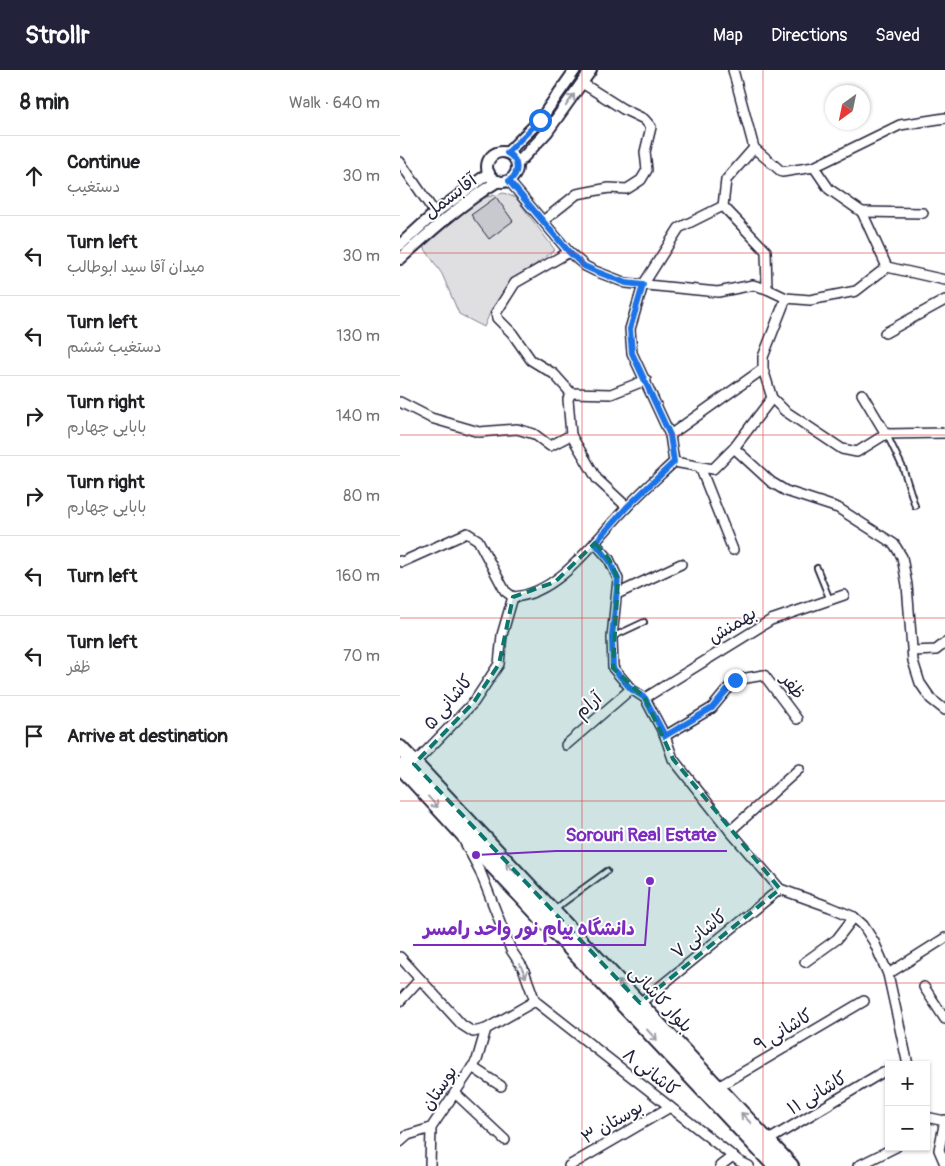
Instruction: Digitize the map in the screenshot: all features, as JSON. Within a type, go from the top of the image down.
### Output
[{"type":"main road","name":"بلوار کاشانی","points":[[400,748],[553,912],[775,1166]]},
{"type":"main road","name":"بلوار کاشانی","points":[[400,766],[460,831],[635,1008],[718,1088],[791,1166]]},
{"type":"street","points":[[507,153],[515,159],[517,164],[516,174],[509,181],[498,181],[489,173],[490,159],[497,154],[507,153],[540,120],[575,70]]},
{"type":"street","points":[[517,164],[547,132],[591,70]]},
{"type":"street","points":[[733,70],[754,148],[782,172],[814,167],[900,126],[945,118]]},
{"type":"street","points":[[543,221],[577,194],[609,188],[626,188],[642,180],[647,170],[646,152],[651,127],[644,120],[623,109],[582,82]]},
{"type":"street","points":[[723,206],[726,180],[754,148]]},
{"type":"street","points":[[400,162],[435,212]]},
{"type":"street","points":[[814,167],[829,189],[862,212],[887,266]]},
{"type":"street","name":"آقابسمل","points":[[400,245],[435,212],[489,173]]},
{"type":"street","name":"آقابسمل","points":[[400,259],[469,199],[498,181]]},
{"type":"street","points":[[509,181],[569,252],[584,266],[626,283],[718,292],[753,285],[786,298],[810,300],[856,291],[887,266]]},
{"type":"street","points":[[674,462],[670,435],[632,353],[630,329],[643,285],[679,228],[723,206]]},
{"type":"street","points":[[723,206],[766,251],[767,289]]},
{"type":"street","points":[[862,212],[923,213]]},
{"type":"street","points":[[569,252],[515,283],[496,313],[497,318],[512,333],[531,360],[554,374],[571,393],[611,394],[646,380]]},
{"type":"street","points":[[887,266],[945,280]]},
{"type":"street","points":[[786,298],[763,357],[763,369],[772,398],[785,411],[842,448],[857,452],[886,434],[945,433]]},
{"type":"street","points":[[885,333],[945,300]]},
{"type":"street","points":[[670,435],[763,369]]},
{"type":"street","points":[[571,393],[568,399],[571,435],[597,479],[627,507]]},
{"type":"street","points":[[862,394],[886,434]]},
{"type":"street","points":[[674,462],[713,469],[734,448],[772,398]]},
{"type":"street","points":[[400,402],[431,418],[479,432],[517,429],[534,434],[550,446],[571,435]]},
{"type":"street","points":[[734,448],[770,482],[786,490],[838,508],[894,544],[902,557],[907,585],[913,661],[920,682],[931,699],[945,710]]},
{"type":"street","points":[[400,561],[402,562],[467,534],[478,540],[505,592],[513,597],[522,596],[555,582],[595,543],[627,507],[674,462]]},
{"type":"street","points":[[700,467],[734,550]]},
{"type":"street","points":[[595,543],[609,560],[618,579],[612,637],[613,668],[631,689],[645,698],[665,736],[673,759],[730,831],[780,889],[854,917],[863,925],[888,974],[907,1061]]},
{"type":"street","points":[[617,594],[682,564]]},
{"type":"street","name":"بهمنش","points":[[645,698],[771,620],[844,596]]},
{"type":"street","name":"کاشانی ۵","points":[[414,764],[474,702],[498,664],[502,636],[513,597]]},
{"type":"street","points":[[912,651],[936,650],[945,643]]},
{"type":"street","name":"ظفر","points":[[665,736],[712,708],[735,680],[764,674],[797,718]]},
{"type":"street","name":"آرام","points":[[566,745],[631,689]]},
{"type":"street","points":[[730,831],[799,769]]},
{"type":"street","points":[[400,957],[462,1025],[473,1032],[486,1030],[535,1001],[523,968],[512,950],[480,870],[466,847],[460,831]]},
{"type":"street","name":"کاشانی ۷","points":[[635,1008],[780,889]]},
{"type":"street","points":[[805,962],[837,939],[854,917]]},
{"type":"street","points":[[888,974],[945,938]]},
{"type":"street","points":[[400,1001],[420,979]]},
{"type":"street","points":[[924,986],[945,1019]]},
{"type":"street","name":"کاشانی ۸","points":[[535,1001],[733,1156],[749,1166]]},
{"type":"street","name":"کاشانی ۹","points":[[718,1088],[864,1001]]},
{"type":"street","name":"بوستان","points":[[430,1166],[431,1128],[477,1060],[486,1030]]},
{"type":"street","points":[[472,1067],[501,1086]]},
{"type":"street","name":"کاشانی ۱۱","points":[[767,1141],[882,1072]]},
{"type":"street","points":[[454,1093],[506,1140]]},
{"type":"street","name":"بوستان ۳","points":[[570,1166],[670,1107]]},
{"type":"street","points":[[930,1120],[945,1122],[939,1150],[945,1164]]},
{"type":"street","points":[[400,1142],[408,1135],[431,1128]]},
{"type":"street","points":[[858,1166],[888,1151]]},
{"type":"street","points":[[720,1166],[733,1156]]},
{"type":"lane","points":[[886,434],[903,468],[915,506]]},
{"type":"lane","points":[[817,568],[830,600]]},
{"type":"lane","points":[[612,637],[644,622]]},
{"type":"lane","points":[[553,912],[607,871]]},
{"type":"highlighted area","points":[[595,543],[609,559],[618,579],[613,668],[645,698],[673,759],[780,889],[640,1003],[414,764],[474,702],[499,664],[513,597],[555,582]]},
{"type":"shaded area","points":[[504,193],[516,198],[555,250],[517,278],[492,308],[484,327],[459,314],[442,274],[423,246],[451,216],[482,198]]},
{"type":"building","points":[[496,197],[513,221],[489,239],[471,215]]},
{"type":"place","name":"Sorouri Real Estate","points":[[476,855]]},
{"type":"place","name":"دانشگاه پیام نور واحد رامسر","points":[[650,881]]},
{"type":"route","points":[[540,120],[507,153],[515,159],[517,164],[516,174],[509,181],[569,252],[584,266],[626,283],[643,285],[630,329],[632,353],[670,435],[674,462],[627,507],[595,543],[609,560],[618,579],[612,637],[613,668],[631,689],[645,698],[665,736],[712,708],[735,680]]}]
